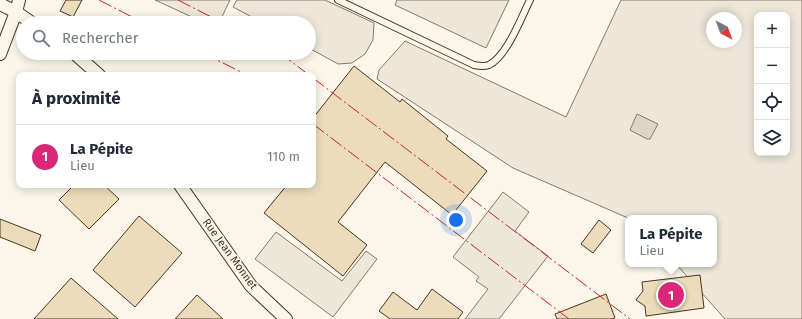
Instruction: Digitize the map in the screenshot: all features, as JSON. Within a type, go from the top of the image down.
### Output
[{"type":"street","points":[[0,4],[17,6],[26,16]]},
{"type":"street","points":[[0,54],[17,6]]},
{"type":"street","points":[[82,60],[96,72]]},
{"type":"street","name":"Rue Jean Monnet","points":[[182,188],[252,286],[286,319]]},
{"type":"lane","points":[[338,0],[474,65],[483,67],[490,65],[506,49],[530,0]]},
{"type":"shaded area","points":[[155,0],[230,0],[222,16],[190,16]]},
{"type":"shaded area","points":[[237,0],[325,0],[374,23],[373,40],[365,54],[352,63],[338,64],[316,52],[316,16],[250,16],[233,7]]},
{"type":"shaded area","points":[[397,0],[509,0],[486,48],[395,5]]},
{"type":"shaded area","points":[[621,0],[802,0],[802,319],[725,319],[679,267],[717,267],[717,215],[625,215],[625,217],[513,168],[377,79],[379,70],[405,41],[566,117]]},
{"type":"shaded area","points":[[637,114],[658,124],[650,139],[647,139],[630,130]]},
{"type":"shaded area","points":[[503,192],[529,212],[515,231],[548,256],[499,319],[465,319],[488,289],[476,281],[479,277],[453,257]]},
{"type":"shaded area","points":[[276,232],[342,281],[366,251],[377,259],[333,317],[255,259]]},
{"type":"building","points":[[66,0],[82,0],[74,16],[60,11]]},
{"type":"building","points":[[354,66],[400,102],[402,99],[448,136],[446,139],[487,171],[452,215],[385,162],[338,222],[367,245],[343,276],[264,213],[285,188],[316,188],[316,114]]},
{"type":"building","points":[[71,188],[107,188],[119,199],[89,229],[59,200]]},
{"type":"building","points":[[139,216],[182,253],[135,307],[93,270]]},
{"type":"building","points":[[0,219],[41,235],[35,251],[0,237]]},
{"type":"building","points":[[599,220],[611,230],[593,253],[581,244]]},
{"type":"building","points":[[700,275],[704,308],[646,316],[645,306],[636,300],[643,291],[642,282]]},
{"type":"building","points":[[71,278],[118,319],[34,319]]},
{"type":"building","points":[[432,289],[463,312],[458,319],[390,319],[379,311],[393,292],[417,310]]},
{"type":"building","points":[[606,294],[615,318],[557,319],[555,314]]},
{"type":"building","points":[[197,295],[223,319],[175,319]]},
{"type":"power","points":[[99,0],[130,16]]},
{"type":"power","points":[[178,0],[209,16]]},
{"type":"power","points":[[217,60],[241,72]]},
{"type":"power","points":[[289,60],[305,72]]},
{"type":"power","points":[[316,80],[630,319]]},
{"type":"power","points":[[316,126],[569,319]]},
{"type":"place","name":"La Pépite","points":[[671,295]]}]
